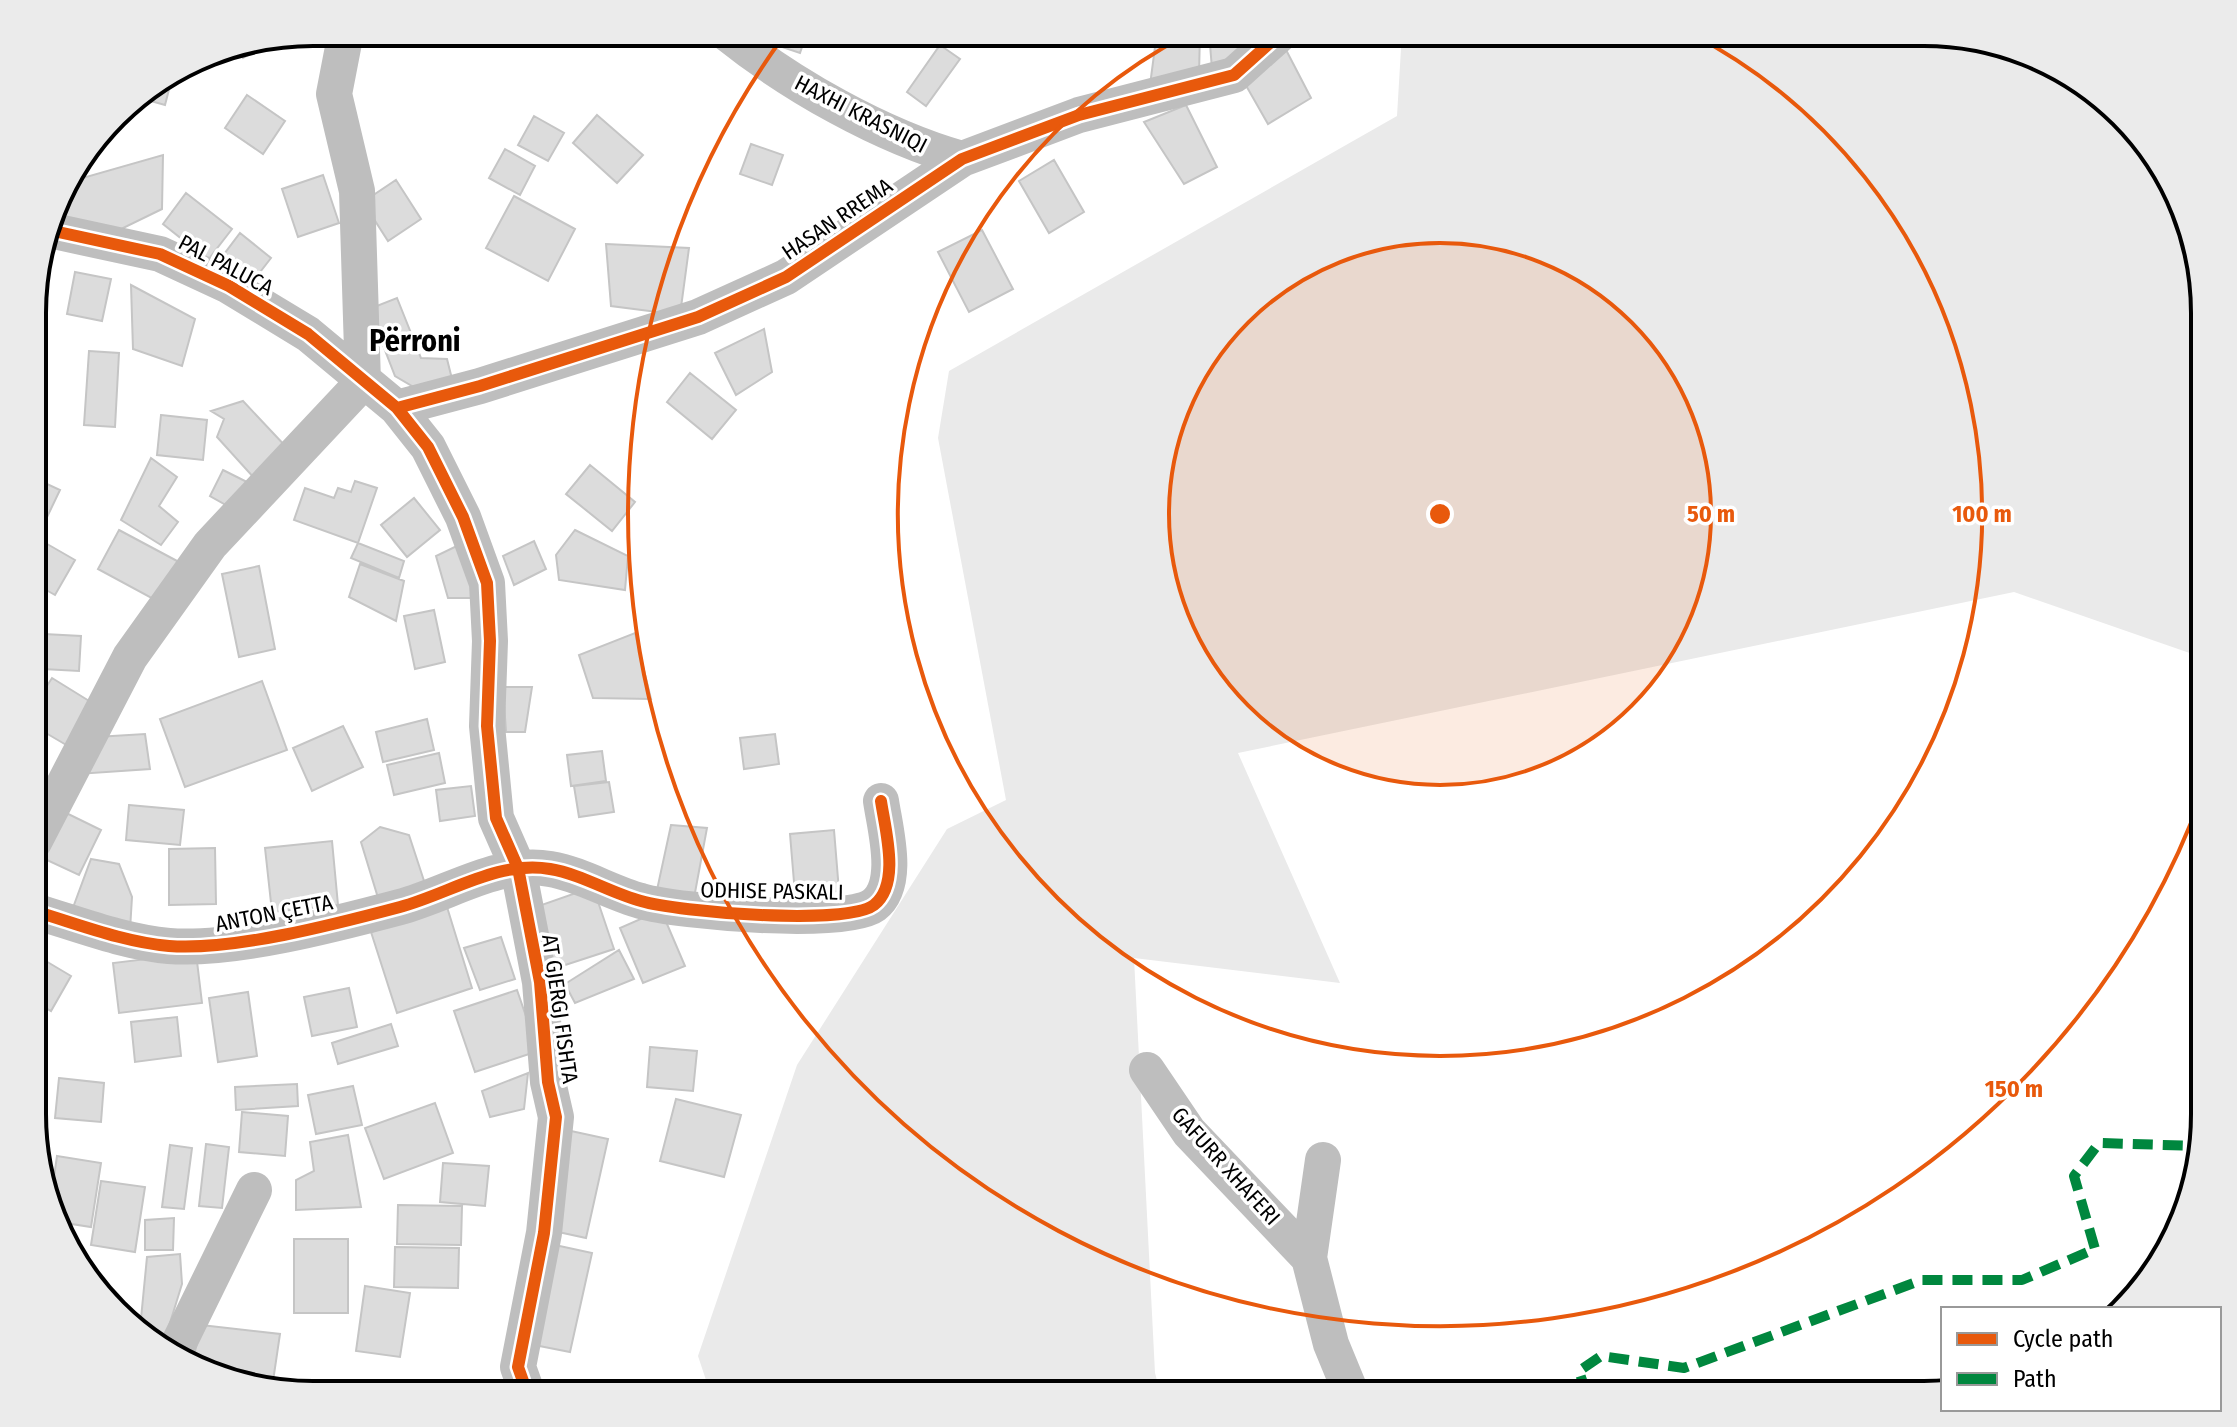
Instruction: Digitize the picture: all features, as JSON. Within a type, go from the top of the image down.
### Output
[{"type":"street","name":"HASAN RREMA","points":[[397,408],[480,386],[698,317],[786,277],[962,159],[1079,115],[1234,75],[1266,46]]},
{"type":"street","points":[[46,819],[130,657],[210,545],[363,382],[357,191],[334,94],[343,47]]},
{"type":"street","name":"HAXHI KRASNIQI","points":[[746,47],[789,77],[913,145],[962,159]]},
{"type":"street","name":"PAL PALUCA","points":[[59,232],[160,254],[229,286],[308,334],[363,382]]},
{"type":"street","name":"AT GJERGJ FISHTA","points":[[363,382],[397,408],[428,447],[463,517],[487,583],[490,641],[487,726],[496,818],[518,868],[540,982],[548,1082],[556,1117],[544,1233],[518,1367],[523,1381]]},
{"type":"street","name":"ODHISE PASKALI","points":[[518,868],[551,869],[642,902],[712,914],[847,914],[875,905],[889,881],[881,801]]},
{"type":"street","name":"ANTON ÇETTA","points":[[46,914],[141,940],[214,947],[402,907],[518,868]]},
{"type":"street","name":"GAFURR XHAFERI","points":[[1147,1070],[1189,1132],[1309,1258]]},
{"type":"street","name":"GAFURR XHAFERI","points":[[1323,1160],[1309,1258],[1331,1344],[1346,1380]]},
{"type":"street","points":[[179,1344],[254,1190]]},
{"type":"shaded area","points":[[1401,46],[1959,48],[2026,66],[2072,91],[2100,112],[2125,137],[2146,165],[2171,211],[2182,244],[2190,296],[2190,653],[2014,592],[1238,753],[1340,983],[1134,958],[1157,1380],[706,1381],[698,1356],[797,1065],[947,829],[1006,800],[938,438],[949,371],[1397,116]]},
{"type":"building","points":[[1155,46],[1200,46],[1199,75],[1150,85]]},
{"type":"building","points":[[1210,46],[1245,46],[1212,69]]},
{"type":"building","points":[[1284,46],[1311,98],[1268,124],[1244,82]]},
{"type":"building","points":[[781,47],[802,47],[800,53]]},
{"type":"building","points":[[939,47],[960,59],[926,106],[907,92]]},
{"type":"building","points":[[169,88],[165,105],[151,101]]},
{"type":"building","points":[[247,95],[285,121],[263,154],[225,128]]},
{"type":"building","points":[[1186,105],[1217,167],[1184,184],[1144,122]]},
{"type":"building","points":[[597,115],[643,155],[617,183],[573,143]]},
{"type":"building","points":[[534,116],[564,133],[548,161],[518,145]]},
{"type":"building","points":[[751,144],[783,155],[772,185],[740,174]]},
{"type":"building","points":[[505,149],[535,166],[520,195],[489,178]]},
{"type":"building","points":[[163,155],[162,209],[111,234],[63,220],[83,178]]},
{"type":"building","points":[[1054,160],[1084,212],[1049,233],[1019,181]]},
{"type":"building","points":[[323,175],[339,223],[298,237],[282,189]]},
{"type":"building","points":[[396,180],[421,219],[388,241],[363,202]]},
{"type":"building","points":[[186,193],[232,229],[208,260],[163,224]]},
{"type":"building","points":[[514,196],[575,229],[548,281],[486,248]]},
{"type":"building","points":[[982,230],[1013,289],[969,312],[938,252]]},
{"type":"building","points":[[240,233],[271,258],[246,290],[215,266]]},
{"type":"building","points":[[606,244],[689,248],[680,315],[611,306]]},
{"type":"building","points":[[75,272],[111,279],[102,321],[67,314]]},
{"type":"building","points":[[131,285],[195,319],[182,366],[133,349]]},
{"type":"building","points":[[397,298],[421,358],[447,359],[454,387],[412,386],[395,376],[369,309]]},
{"type":"building","points":[[764,329],[772,372],[736,395],[715,353]]},
{"type":"building","points":[[89,351],[119,353],[115,427],[84,425]]},
{"type":"building","points":[[690,373],[736,410],[712,439],[667,402]]},
{"type":"building","points":[[243,401],[289,450],[256,480],[217,437],[224,419],[211,411]]},
{"type":"building","points":[[161,415],[207,420],[203,460],[157,455]]},
{"type":"building","points":[[151,458],[177,477],[159,506],[178,522],[161,545],[121,520]]},
{"type":"building","points":[[590,465],[635,502],[612,531],[566,494]]},
{"type":"building","points":[[223,470],[247,482],[233,509],[210,496]]},
{"type":"building","points":[[355,481],[377,488],[358,543],[294,520],[305,488],[334,498],[338,488],[351,492]]},
{"type":"building","points":[[46,484],[60,490],[46,519]]},
{"type":"building","points":[[414,498],[440,530],[407,557],[381,525]]},
{"type":"building","points":[[119,530],[179,562],[157,601],[98,569]]},
{"type":"building","points":[[575,530],[628,556],[625,590],[559,580],[556,555]]},
{"type":"building","points":[[534,541],[546,569],[514,585],[503,556]]},
{"type":"building","points":[[46,543],[75,560],[55,595],[46,590]]},
{"type":"building","points":[[358,543],[404,561],[399,578],[351,558]]},
{"type":"building","points":[[463,543],[476,598],[448,598],[436,556]]},
{"type":"building","points":[[360,564],[404,581],[396,621],[349,597]]},
{"type":"building","points":[[259,566],[275,649],[239,657],[222,574]]},
{"type":"building","points":[[434,610],[445,662],[415,669],[404,616]]},
{"type":"building","points":[[635,633],[651,699],[593,698],[579,655]]},
{"type":"building","points":[[46,634],[81,636],[79,671],[46,669]]},
{"type":"building","points":[[52,678],[94,704],[68,746],[46,733],[46,687]]},
{"type":"building","points":[[262,681],[287,750],[185,787],[160,719]]},
{"type":"building","points":[[503,687],[532,687],[525,732],[506,732]]},
{"type":"building","points":[[427,719],[434,750],[383,762],[376,732]]},
{"type":"building","points":[[343,726],[363,767],[312,791],[293,748]]},
{"type":"building","points":[[145,734],[150,769],[78,774],[96,737]]},
{"type":"building","points":[[775,734],[779,764],[744,769],[740,738]]},
{"type":"building","points":[[602,751],[606,781],[571,786],[567,755]]},
{"type":"building","points":[[439,753],[445,783],[394,795],[387,765]]},
{"type":"building","points":[[609,782],[614,812],[579,817],[574,786]]},
{"type":"building","points":[[471,786],[475,816],[440,821],[436,790]]},
{"type":"building","points":[[129,805],[184,810],[180,845],[126,840]]},
{"type":"building","points":[[56,808],[101,830],[79,875],[46,860],[46,829]]},
{"type":"building","points":[[671,825],[707,828],[694,898],[657,890]]},
{"type":"building","points":[[380,827],[409,835],[427,890],[379,901],[361,842]]},
{"type":"building","points":[[834,830],[839,891],[795,894],[790,834]]},
{"type":"building","points":[[332,841],[338,905],[272,912],[265,848]]},
{"type":"building","points":[[215,848],[216,904],[169,905],[169,849]]},
{"type":"building","points":[[91,859],[119,864],[132,897],[130,930],[71,913]]},
{"type":"building","points":[[593,887],[614,949],[550,970],[530,909]]},
{"type":"building","points":[[447,907],[472,988],[397,1013],[371,932]]},
{"type":"building","points":[[661,910],[685,966],[643,983],[620,928]]},
{"type":"building","points":[[501,937],[515,979],[480,990],[464,948]]},
{"type":"building","points":[[619,950],[634,979],[575,1003],[565,984]]},
{"type":"building","points":[[196,953],[202,1003],[119,1013],[113,963]]},
{"type":"building","points":[[46,961],[71,976],[51,1011],[46,1008]]},
{"type":"building","points":[[349,988],[357,1027],[312,1036],[304,997]]},
{"type":"building","points":[[517,990],[538,1051],[475,1072],[454,1011]]},
{"type":"building","points":[[248,992],[257,1056],[218,1062],[209,998]]},
{"type":"building","points":[[177,1017],[181,1056],[135,1062],[131,1022]]},
{"type":"building","points":[[391,1024],[398,1046],[338,1064],[332,1043]]},
{"type":"building","points":[[650,1047],[697,1051],[693,1091],[647,1087]]},
{"type":"building","points":[[528,1073],[524,1109],[490,1117],[482,1091]]},
{"type":"building","points":[[59,1078],[104,1083],[101,1122],[55,1118]]},
{"type":"building","points":[[297,1084],[298,1106],[236,1110],[235,1087]]},
{"type":"building","points":[[353,1086],[362,1125],[316,1134],[308,1095]]},
{"type":"building","points":[[676,1099],[741,1115],[724,1177],[660,1161]]},
{"type":"building","points":[[435,1103],[453,1153],[384,1179],[365,1128]]},
{"type":"building","points":[[242,1112],[288,1116],[285,1156],[239,1152]]},
{"type":"building","points":[[571,1131],[608,1139],[586,1238],[549,1230]]},
{"type":"building","points":[[348,1135],[361,1207],[296,1210],[296,1180],[314,1171],[310,1142]]},
{"type":"building","points":[[206,1144],[229,1147],[222,1208],[199,1206]]},
{"type":"building","points":[[170,1145],[192,1148],[184,1209],[162,1207]]},
{"type":"building","points":[[57,1156],[101,1163],[91,1227],[70,1224],[54,1178]]},
{"type":"building","points":[[443,1163],[489,1166],[485,1206],[440,1202]]},
{"type":"building","points":[[101,1181],[145,1187],[135,1252],[91,1245]]},
{"type":"building","points":[[398,1205],[462,1206],[461,1245],[397,1244]]},
{"type":"building","points":[[174,1218],[173,1250],[145,1250],[145,1220]]},
{"type":"building","points":[[294,1239],[348,1239],[348,1313],[294,1313]]},
{"type":"building","points":[[555,1245],[592,1253],[570,1352],[534,1345]]},
{"type":"building","points":[[395,1247],[459,1248],[458,1288],[394,1287]]},
{"type":"building","points":[[180,1254],[182,1284],[166,1336],[141,1318],[147,1257]]},
{"type":"building","points":[[365,1286],[410,1293],[400,1357],[356,1351]]},
{"type":"building","points":[[201,1325],[280,1334],[274,1377],[227,1367],[195,1353]]},
{"type":"marked path","points":[[1582,1380],[1579,1371],[1601,1356],[1684,1368],[1922,1280],[2022,1280],[2095,1249],[2074,1176],[2099,1143],[2188,1146]]},
{"type":"cycle path","points":[[397,408],[480,386],[698,317],[786,277],[962,159],[1079,115],[1234,75],[1266,46]]},
{"type":"cycle path","points":[[59,232],[160,254],[229,286],[308,334],[397,408],[428,447],[463,517],[487,583],[490,641],[487,726],[496,818],[518,868],[540,982],[548,1082],[556,1117],[544,1233],[518,1367],[523,1381]]},
{"type":"cycle path","points":[[46,915],[152,944],[223,944],[346,921],[400,907],[493,874],[531,868],[562,871],[630,898],[660,905],[724,913],[831,915],[874,905],[882,896],[887,884],[889,856],[881,801]]},
{"type":"district","name":"Përroni","points":[[415,341]]}]
